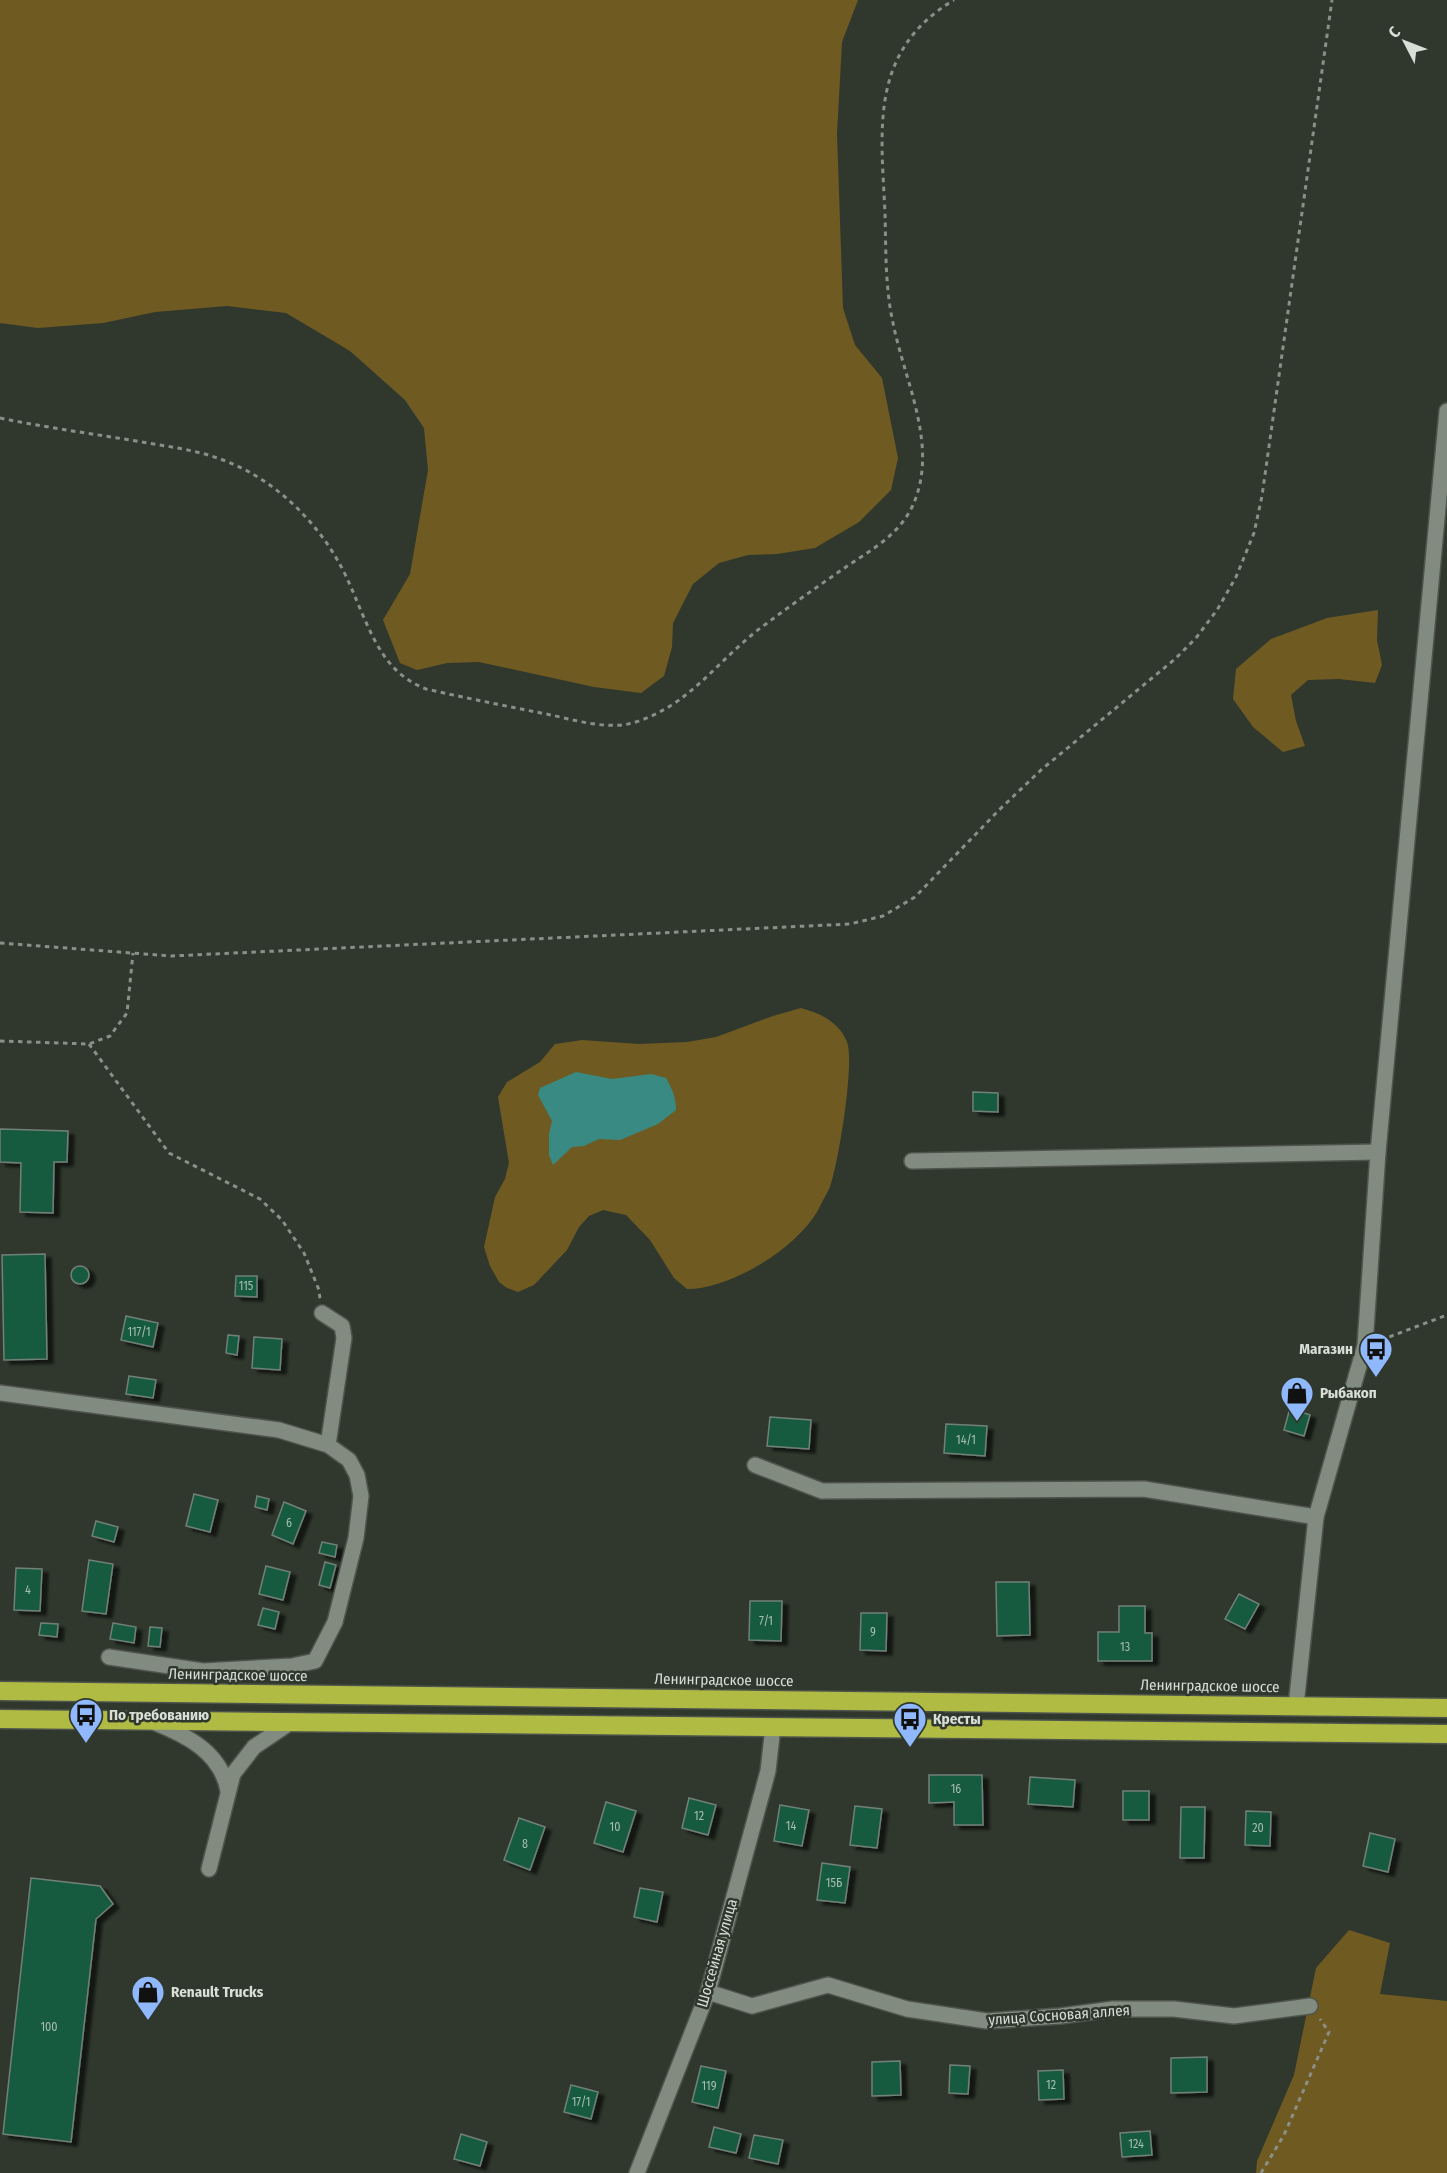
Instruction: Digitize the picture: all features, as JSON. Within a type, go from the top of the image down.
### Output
[{"type":"highway","name":"Ленинградское шоссе","points":[[0,1691],[1447,1708]]},
{"type":"highway","points":[[0,1719],[1447,1734]]},
{"type":"street","points":[[1296,1706],[1316,1517],[1365,1345],[1378,1152],[1447,411]]},
{"type":"street","points":[[912,1161],[1378,1152]]},
{"type":"street","points":[[322,1313],[342,1326],[344,1338],[328,1445]]},
{"type":"street","points":[[0,1393],[279,1430],[328,1445],[349,1460],[357,1475],[361,1496],[356,1538],[335,1622],[315,1661],[292,1666],[203,1671],[109,1657]]},
{"type":"street","points":[[755,1465],[822,1491],[1144,1489],[1316,1517]]},
{"type":"street","points":[[201,1693],[203,1671]]},
{"type":"street","points":[[147,1720],[178,1732],[201,1747],[222,1770],[228,1791]]},
{"type":"street","points":[[209,1869],[233,1774],[246,1756],[262,1741],[291,1722]]},
{"type":"street","name":"Шоссейная улица","points":[[637,2173],[708,1992],[768,1771],[773,1727]]},
{"type":"street","name":"улица Сосновая аллея","points":[[708,1992],[752,2006],[828,1985],[907,2009],[987,2021],[1060,2016],[1113,2009],[1174,2009],[1234,2016],[1310,2006]]},
{"type":"path","points":[[0,418],[194,450],[229,462],[257,477],[283,496],[308,520],[330,548],[347,576],[377,646],[404,678],[426,689],[597,725],[627,724],[656,713],[681,699],[762,626],[890,536],[910,510],[921,486],[923,464],[921,434],[892,322],[888,287],[882,137],[884,98],[892,69],[905,46],[922,24],[954,0]]},
{"type":"path","points":[[0,943],[171,956],[850,924],[883,916],[915,897],[1041,770],[1175,659],[1196,638],[1217,610],[1236,577],[1254,533],[1262,496],[1332,0]]},
{"type":"path","points":[[0,1041],[89,1044],[110,1036],[127,1013],[134,953]]},
{"type":"path","points":[[89,1044],[169,1153],[260,1199],[282,1220],[304,1253],[319,1290],[322,1313]]},
{"type":"path","points":[[1365,1345],[1447,1315]]},
{"type":"path","points":[[1261,2173],[1284,2135],[1329,2032],[1310,2006]]},
{"type":"shaded area","points":[[0,0],[858,0],[842,42],[837,134],[843,308],[855,345],[882,378],[898,458],[891,490],[859,522],[815,548],[777,554],[748,555],[719,563],[693,584],[673,623],[672,647],[664,676],[641,693],[594,687],[479,662],[447,663],[417,670],[400,663],[383,620],[410,574],[428,470],[424,428],[405,400],[350,351],[286,313],[227,306],[155,312],[103,323],[38,328],[0,323]]},
{"type":"shaded area","points":[[1378,610],[1377,640],[1382,665],[1375,683],[1339,679],[1308,680],[1291,695],[1296,721],[1305,746],[1283,752],[1253,727],[1233,699],[1236,669],[1271,639],[1327,618]]},
{"type":"shaded area","points":[[801,1008],[822,1016],[844,1035],[849,1053],[849,1070],[841,1137],[830,1187],[817,1212],[794,1240],[778,1253],[742,1274],[723,1282],[687,1289],[674,1278],[650,1240],[626,1215],[603,1210],[589,1216],[579,1227],[567,1250],[534,1285],[518,1292],[499,1282],[490,1266],[484,1247],[495,1197],[505,1179],[509,1163],[498,1097],[507,1082],[540,1062],[555,1044],[582,1040],[639,1044],[687,1042],[716,1037]]},
{"type":"shaded area","points":[[1349,1930],[1390,1943],[1380,1994],[1447,2001],[1447,2173],[1256,2173],[1257,2161],[1294,2075],[1316,1968]]},
{"type":"water","points":[[576,1072],[612,1079],[651,1074],[666,1078],[673,1093],[676,1110],[658,1124],[620,1140],[599,1139],[584,1146],[572,1147],[553,1165],[549,1155],[549,1134],[552,1121],[538,1095],[540,1088]]},
{"type":"building","points":[[973,1092],[998,1093],[998,1112],[973,1111]]},
{"type":"building","points":[[0,1129],[68,1131],[67,1162],[54,1162],[53,1213],[20,1212],[21,1163],[0,1162]]},
{"type":"building","points":[[45,1254],[47,1359],[4,1360],[2,1255]]},
{"type":"building","points":[[80,1266],[86,1269],[89,1275],[86,1281],[80,1284],[74,1281],[71,1275],[74,1269]]},
{"type":"building","points":[[236,1276],[257,1276],[257,1297],[235,1296]]},
{"type":"building","points":[[126,1316],[158,1323],[153,1347],[121,1340]]},
{"type":"building","points":[[228,1335],[239,1336],[237,1355],[226,1353]]},
{"type":"building","points":[[254,1337],[282,1339],[280,1370],[252,1368]]},
{"type":"building","points":[[129,1376],[156,1380],[153,1398],[126,1394]]},
{"type":"building","name":"Рыбакоп","points":[[1290,1408],[1310,1415],[1304,1436],[1284,1430]]},
{"type":"building","points":[[770,1417],[811,1420],[809,1449],[767,1446]]},
{"type":"building","points":[[946,1424],[987,1426],[985,1456],[944,1453]]},
{"type":"building","points":[[194,1494],[218,1500],[210,1532],[186,1526]]},
{"type":"building","points":[[257,1496],[269,1499],[267,1510],[255,1507]]},
{"type":"building","points":[[284,1502],[306,1511],[293,1544],[272,1535]]},
{"type":"building","points":[[96,1521],[118,1527],[114,1542],[92,1536]]},
{"type":"building","points":[[322,1542],[337,1545],[335,1557],[319,1553]]},
{"type":"building","points":[[89,1560],[113,1564],[106,1614],[82,1611]]},
{"type":"building","points":[[325,1562],[336,1565],[330,1588],[319,1585]]},
{"type":"building","points":[[266,1566],[290,1572],[283,1600],[259,1594]]},
{"type":"building","points":[[16,1568],[42,1569],[40,1611],[14,1610]]},
{"type":"building","points":[[996,1582],[1029,1582],[1030,1635],[997,1636]]},
{"type":"building","points":[[1239,1594],[1259,1604],[1245,1629],[1225,1619]]},
{"type":"building","points":[[750,1601],[782,1601],[781,1641],[749,1640]]},
{"type":"building","points":[[1119,1606],[1145,1606],[1145,1633],[1152,1633],[1152,1661],[1098,1661],[1098,1632],[1119,1632]]},
{"type":"building","points":[[263,1608],[279,1612],[275,1629],[258,1625]]},
{"type":"building","points":[[861,1613],[887,1613],[886,1651],[860,1650]]},
{"type":"building","points":[[41,1623],[58,1624],[57,1637],[39,1635]]},
{"type":"building","points":[[113,1623],[136,1627],[134,1643],[110,1639]]},
{"type":"building","points":[[150,1627],[162,1628],[160,1647],[148,1646]]},
{"type":"building","points":[[929,1775],[982,1775],[983,1825],[954,1825],[954,1802],[929,1803]]},
{"type":"building","points":[[1030,1777],[1075,1780],[1073,1807],[1028,1804]]},
{"type":"building","points":[[1123,1791],[1149,1791],[1149,1820],[1123,1820]]},
{"type":"building","points":[[689,1798],[716,1805],[708,1835],[682,1828]]},
{"type":"building","points":[[606,1802],[636,1811],[623,1852],[594,1843]]},
{"type":"building","points":[[780,1805],[809,1810],[802,1846],[774,1841]]},
{"type":"building","points":[[855,1806],[882,1809],[877,1848],[850,1845]]},
{"type":"building","points":[[1181,1807],[1205,1807],[1204,1858],[1180,1858]]},
{"type":"building","points":[[1246,1811],[1271,1812],[1270,1846],[1245,1845]]},
{"type":"building","points":[[519,1818],[545,1827],[530,1870],[504,1860]]},
{"type":"building","points":[[1370,1833],[1395,1839],[1388,1872],[1363,1866]]},
{"type":"building","points":[[822,1863],[850,1867],[845,1903],[817,1900]]},
{"type":"building","points":[[31,1878],[100,1886],[113,1904],[96,1919],[71,2142],[3,2134]]},
{"type":"building","points":[[640,1888],[663,1892],[657,1922],[634,1917]]},
{"type":"building","points":[[1207,2057],[1207,2092],[1171,2093],[1171,2058]]},
{"type":"building","points":[[900,2061],[901,2095],[872,2096],[872,2062]]},
{"type":"building","points":[[950,2065],[970,2066],[968,2094],[949,2093]]},
{"type":"building","points":[[701,2066],[726,2071],[718,2108],[692,2102]]},
{"type":"building","points":[[1063,2070],[1064,2099],[1039,2100],[1038,2071]]},
{"type":"building","points":[[571,2085],[598,2092],[591,2119],[564,2112]]},
{"type":"building","points":[[714,2127],[741,2134],[736,2153],[709,2147]]},
{"type":"building","points":[[1150,2131],[1152,2155],[1122,2157],[1120,2133]]},
{"type":"building","points":[[461,2134],[487,2142],[480,2166],[454,2159]]},
{"type":"building","points":[[754,2135],[783,2140],[778,2164],[749,2158]]},
{"type":"place","name":"Магазин","points":[[1376,1378]]},
{"type":"place","name":"Рыбакоп","points":[[1297,1422]]},
{"type":"place","name":"По требованию","points":[[86,1744]]},
{"type":"place","name":"Кресты","points":[[910,1748]]},
{"type":"place","name":"Renault Trucks","points":[[148,2021]]}]
